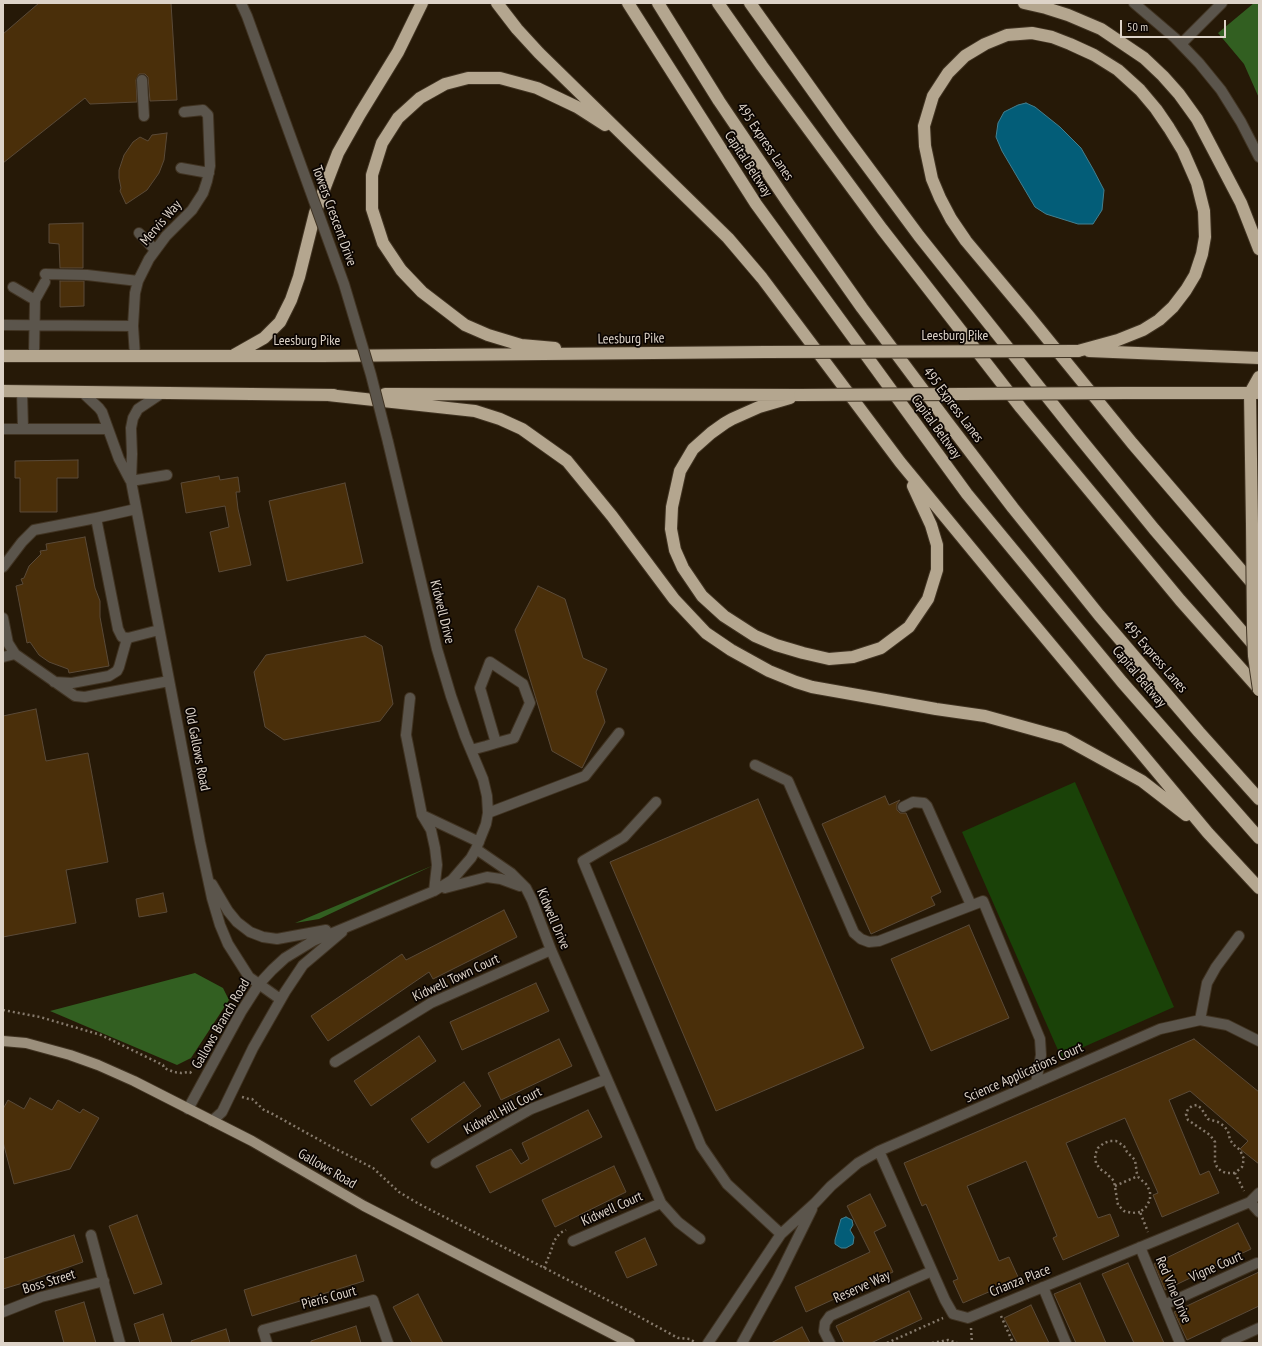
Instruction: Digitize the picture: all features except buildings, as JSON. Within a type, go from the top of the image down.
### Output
[{"type":"highway","points":[[234,356],[264,338],[280,322],[291,300],[299,277],[315,213],[338,153],[398,52],[422,3]]},
{"type":"highway","points":[[497,3],[517,29],[539,53],[728,238],[762,278],[900,462],[1208,833],[1259,888]]},
{"type":"highway","name":"Capital Beltway","points":[[628,3],[756,204],[967,494],[1122,682],[1259,838]]},
{"type":"highway","name":"495 Express Lanes","points":[[658,3],[720,101],[788,203],[862,308],[952,429],[1099,615],[1199,732],[1259,799]]},
{"type":"highway","points":[[718,3],[762,66],[878,224],[1021,408],[1180,600],[1259,689]]},
{"type":"highway","points":[[750,3],[919,236],[1144,517],[1259,650]]},
{"type":"highway","points":[[1024,3],[1068,15],[1101,29],[1144,58],[1163,76],[1179,94],[1197,119],[1241,203],[1256,235],[1259,249]]},
{"type":"highway","points":[[1078,351],[1118,340],[1143,330],[1174,307],[1195,275],[1202,254],[1205,237],[1204,211],[1197,183],[1183,151],[1170,128],[1140,90],[1124,75],[1094,55],[1052,37],[1032,33],[1007,34],[985,44],[965,56],[948,72],[933,96],[924,126],[925,146],[932,179],[940,198],[951,219],[966,241],[1142,455],[1259,591]]},
{"type":"highway","points":[[610,354],[520,344],[488,335],[465,325],[445,310],[422,292],[401,270],[383,243],[372,209],[372,175],[382,143],[398,118],[420,98],[445,84],[468,78],[500,78],[537,88],[577,107],[609,127],[639,151]]},
{"type":"highway","name":"Leesburg Pike","points":[[3,356],[330,356],[1078,351],[1259,358]]},
{"type":"highway","points":[[1259,377],[1255,393],[1252,525],[1254,656],[1259,689]]},
{"type":"highway","points":[[3,391],[328,394],[1255,393]]},
{"type":"highway","points":[[328,394],[474,411],[500,419],[522,429],[566,461],[612,516],[674,599],[706,633],[731,650],[770,671],[812,687],[936,710],[985,716],[1064,738],[1142,781],[1208,833]]},
{"type":"highway","points":[[800,394],[759,408],[725,423],[693,449],[680,471],[672,507],[672,529],[675,550],[683,568],[702,596],[724,616],[755,636],[776,645],[829,659],[853,657],[881,648],[909,626],[928,599],[937,570],[937,545],[931,525],[920,500],[900,462]]},
{"type":"main road","name":"Gallows Road","points":[[3,1041],[26,1043],[70,1055],[98,1065],[252,1141],[364,1206],[630,1343]]},
{"type":"street","name":"Towers Crescent Drive","points":[[241,3],[346,291],[371,375],[388,442]]},
{"type":"street","points":[[1134,3],[1180,44],[1199,63],[1221,90],[1241,122],[1259,157]]},
{"type":"street","points":[[1180,44],[1222,3]]},
{"type":"street","points":[[142,80],[144,116]]},
{"type":"street","name":"Mervis Way","points":[[134,356],[133,326],[135,293],[138,281],[143,269],[155,250],[166,236],[192,210],[200,198],[205,189],[209,173],[208,115],[204,110],[184,112]]},
{"type":"street","points":[[181,168],[209,173]]},
{"type":"street","points":[[139,234],[155,250]]},
{"type":"street","points":[[34,355],[35,300],[45,278],[87,275],[138,281]]},
{"type":"street","points":[[13,287],[35,300]]},
{"type":"street","points":[[3,325],[133,326]]},
{"type":"street","points":[[22,391],[23,428]]},
{"type":"street","name":"Old Gallows Road","points":[[81,391],[99,408],[105,420],[119,459],[131,481]]},
{"type":"street","name":"Old Gallows Road","points":[[162,393],[138,409],[133,418],[131,481],[159,630],[207,874],[220,925],[228,944],[249,977],[280,999]]},
{"type":"street","points":[[3,429],[108,429]]},
{"type":"street","name":"Kidwell Drive","points":[[388,442],[437,649],[454,703],[483,779],[487,796],[488,813],[486,824],[477,845],[526,888],[551,950],[661,1203],[678,1222],[700,1239]]},
{"type":"street","points":[[131,481],[167,475]]},
{"type":"street","points":[[3,567],[27,536],[34,530],[136,509]]},
{"type":"street","points":[[96,518],[118,629],[122,636],[128,638],[159,630]]},
{"type":"street","points":[[3,618],[8,643],[15,654],[72,694],[81,697],[169,681]]},
{"type":"street","points":[[54,682],[72,683],[88,681],[113,674],[119,667],[128,638]]},
{"type":"street","points":[[3,656],[15,654]]},
{"type":"street","points":[[471,750],[514,738],[530,703],[523,684],[490,662],[480,688],[496,743]]},
{"type":"street","points":[[410,698],[406,735],[422,815],[431,830],[435,848],[437,865],[434,892],[487,877],[507,881],[526,888]]},
{"type":"street","points":[[488,813],[585,776],[619,733]]},
{"type":"street","points":[[755,765],[788,781],[854,932],[861,939],[869,942],[879,941],[983,901],[1040,1039],[1041,1055],[1036,1083]]},
{"type":"street","points":[[656,802],[624,837],[583,861],[701,1146],[727,1184],[781,1234]]},
{"type":"street","points":[[903,807],[913,802],[924,803],[927,806],[971,905]]},
{"type":"street","points":[[422,815],[477,845]]},
{"type":"street","name":"Gallows Branch Road","points":[[188,1109],[241,1012],[259,984],[272,970],[313,940],[434,892],[452,880],[462,870],[477,845]]},
{"type":"street","points":[[207,874],[220,899],[237,922],[250,932],[263,937],[277,939],[288,938],[350,925]]},
{"type":"street","name":"Gallows Branch Road","points":[[212,1121],[222,1112],[253,1048],[280,999],[303,965],[350,925]]},
{"type":"street","points":[[1200,1020],[1207,984],[1216,967],[1239,936]]},
{"type":"street","name":"Kidwell Town Court","points":[[335,1062],[431,1003],[551,950]]},
{"type":"street","name":"Science Applications Court","points":[[708,1343],[781,1234],[831,1186],[858,1163],[880,1151],[1160,1029],[1200,1020],[1227,1025],[1259,1041]]},
{"type":"street","name":"Kidwell Hill Court","points":[[436,1163],[531,1109],[607,1078]]},
{"type":"street","points":[[880,1151],[932,1271],[953,1314]]},
{"type":"street","name":"Crianza Place","points":[[953,1314],[968,1318],[1250,1202],[1259,1193]]},
{"type":"street","points":[[1250,1202],[1259,1212]]},
{"type":"street","name":"Kidwell Court","points":[[574,1241],[661,1203]]},
{"type":"street","name":"Science Applications Court","points":[[742,1343],[778,1278],[815,1203]]},
{"type":"street","points":[[92,1235],[120,1343]]},
{"type":"street","name":"Red Vine Drive","points":[[1140,1247],[1180,1343]]},
{"type":"street","name":"Vigne Court","points":[[1164,1305],[1257,1263]]},
{"type":"street","name":"Reserve Way","points":[[830,1343],[824,1331],[825,1323],[830,1316],[932,1271]]},
{"type":"street","name":"Boss Street","points":[[3,1312],[41,1297],[104,1281]]},
{"type":"street","points":[[1043,1287],[1066,1343]]},
{"type":"street","name":"Pieris Court","points":[[267,1343],[263,1330],[373,1300],[388,1343]]},
{"type":"street","points":[[1226,1343],[1259,1328]]},
{"type":"path","points":[[3,1010],[40,1017],[101,1035],[162,1065],[164,1068],[174,1072],[190,1072],[192,1075],[205,1080]]},
{"type":"path","points":[[232,1092],[249,1100],[252,1099],[265,1111],[373,1168],[399,1192],[414,1201],[678,1338],[690,1339],[697,1343]]},
{"type":"path","points":[[1197,1105],[1201,1108],[1208,1119],[1218,1122],[1228,1131],[1230,1140],[1240,1150],[1244,1159],[1242,1167],[1235,1173],[1226,1173],[1217,1167],[1215,1162],[1215,1142],[1210,1135],[1188,1120],[1186,1114],[1192,1106],[1197,1105]]},
{"type":"path","points":[[1110,1141],[1116,1141],[1124,1146],[1135,1160],[1138,1176],[1146,1184],[1150,1191],[1150,1200],[1146,1207],[1140,1212],[1132,1213],[1124,1211],[1118,1205],[1115,1186],[1111,1176],[1100,1169],[1096,1163],[1095,1155],[1098,1148],[1104,1143],[1110,1141]]},
{"type":"path","points":[[1235,1173],[1250,1202]]},
{"type":"path","points":[[1115,1186],[1138,1176]]},
{"type":"path","points":[[1140,1212],[1152,1242]]},
{"type":"path","points":[[544,1268],[554,1241],[560,1233],[567,1230],[574,1241]]},
{"type":"path","points":[[997,1306],[1013,1343]]},
{"type":"path","points":[[887,1343],[953,1314]]},
{"type":"path","points":[[895,1339],[898,1343]]},
{"type":"path","points":[[932,1343],[948,1340],[957,1343]]},
{"type":"green space","points":[[1254,3],[1259,3],[1259,98],[1244,64],[1218,33]]},
{"type":"green space","points":[[1075,782],[1174,1007],[1061,1057],[962,832]]},
{"type":"green space","points":[[434,865],[319,919],[295,923]]},
{"type":"green space","points":[[195,973],[223,988],[229,1000],[191,1058],[177,1065],[50,1011]]},
{"type":"water","points":[[1026,103],[1035,107],[1060,127],[1081,148],[1093,169],[1104,190],[1102,210],[1093,224],[1078,224],[1046,214],[1035,207],[1002,151],[996,137],[998,123],[1004,112]]},
{"type":"water","points":[[846,1217],[852,1220],[853,1225],[850,1230],[854,1237],[853,1244],[846,1248],[841,1248],[835,1244],[835,1240],[841,1219]]}]
